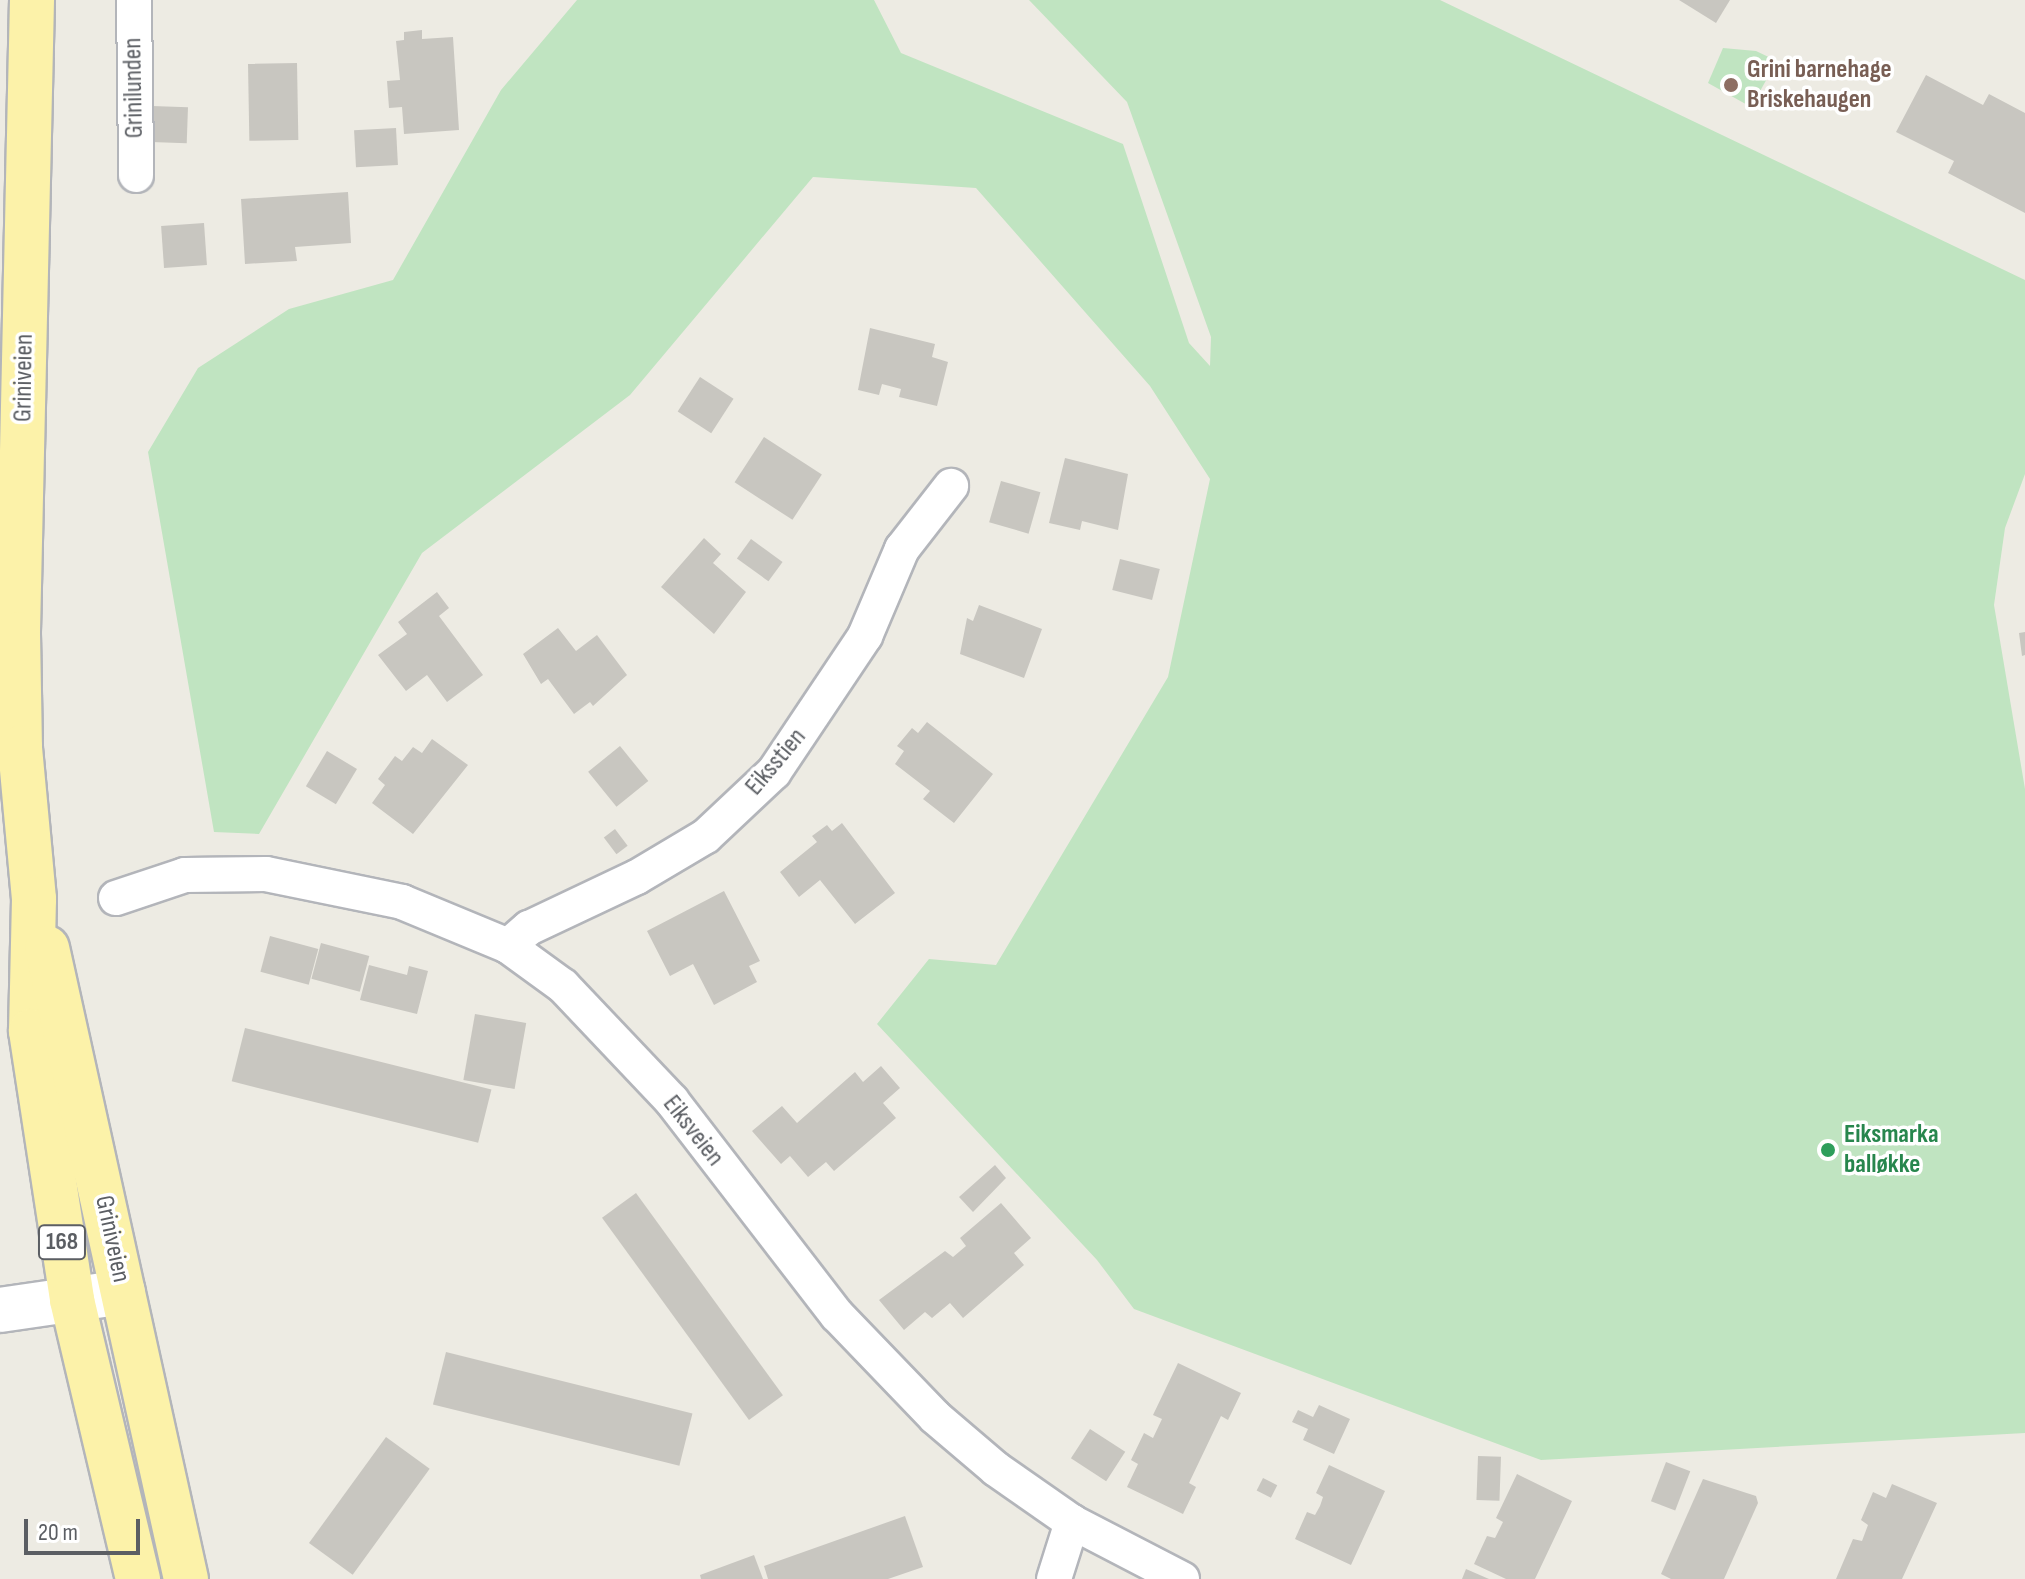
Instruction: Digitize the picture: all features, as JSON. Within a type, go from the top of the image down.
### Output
[{"type":"main road","name":"Griniveien","points":[[32,0],[18,634],[20,748],[34,899],[31,1031],[72,1300],[138,1579]]},
{"type":"main road","name":"Griniveien","points":[[34,899],[67,1021],[186,1579]]},
{"type":"street","name":"Grinilunden","points":[[134,0],[136,175]]},
{"type":"street","name":"Eiksstien","points":[[508,946],[529,928],[637,877],[706,836],[774,772],[865,636],[902,549],[951,486]]},
{"type":"street","name":"Eiksveien","points":[[116,898],[185,875],[266,874],[402,902],[508,946],[563,986],[672,1101],[777,1242],[882,1366],[996,1469],[1072,1522],[1182,1579]]},
{"type":"street","points":[[0,1310],[123,1292]]},
{"type":"street","points":[[1054,1579],[1072,1522]]},
{"type":"green space","points":[[577,0],[874,0],[901,53],[1123,144],[1189,343],[1210,366],[1211,337],[1127,102],[1029,0],[1440,0],[2025,280],[2025,474],[2005,528],[1994,605],[2025,789],[2025,1433],[1541,1460],[1134,1309],[1097,1260],[877,1024],[929,959],[996,965],[1168,677],[1210,479],[1150,386],[976,188],[813,177],[630,395],[422,553],[259,834],[214,832],[148,452],[198,368],[289,309],[393,280],[501,90]]},
{"type":"green space","points":[[1723,48],[1756,51],[1777,61],[1751,107],[1708,83]]},
{"type":"building","points":[[1679,0],[1730,0],[1716,23]]},
{"type":"building","points":[[422,30],[422,39],[453,37],[459,130],[404,134],[402,107],[389,108],[387,81],[400,80],[396,41],[404,40],[404,32]]},
{"type":"building","points":[[297,63],[298,140],[249,141],[248,64]]},
{"type":"building","points":[[1926,75],[1983,105],[1989,94],[2025,113],[2025,213],[1948,173],[1954,161],[1896,132]]},
{"type":"building","points":[[152,106],[188,107],[187,143],[151,142]]},
{"type":"building","points":[[396,128],[398,165],[356,167],[354,130]]},
{"type":"building","points":[[348,192],[351,243],[295,247],[297,261],[245,264],[241,199]]},
{"type":"building","points":[[204,223],[207,265],[164,268],[161,226]]},
{"type":"building","points":[[870,328],[935,344],[932,357],[948,362],[937,406],[899,397],[901,389],[882,384],[879,395],[858,390]]},
{"type":"building","points":[[700,377],[734,399],[711,433],[678,411]]},
{"type":"building","points":[[764,437],[822,475],[792,520],[735,482]]},
{"type":"building","points":[[1065,458],[1128,474],[1118,530],[1082,521],[1080,530],[1049,523]]},
{"type":"building","points":[[1001,481],[1040,492],[1029,534],[989,522]]},
{"type":"building","points":[[704,538],[721,554],[713,563],[746,592],[714,634],[661,587]]},
{"type":"building","points":[[751,539],[783,562],[768,581],[737,558]]},
{"type":"building","points":[[1120,559],[1160,569],[1152,600],[1112,590]]},
{"type":"building","points":[[437,592],[449,608],[439,616],[483,675],[447,702],[427,675],[406,691],[378,655],[407,634],[398,622]]},
{"type":"building","points":[[979,605],[1042,629],[1024,678],[960,654],[967,618],[973,621]]},
{"type":"building","points":[[558,628],[576,651],[597,635],[627,675],[593,706],[590,702],[574,714],[548,679],[541,684],[523,654]]},
{"type":"building","points":[[2025,632],[2025,655],[2022,656],[2019,633]]},
{"type":"building","points":[[927,722],[993,774],[954,823],[923,799],[930,791],[895,764],[904,751],[897,746],[912,728],[918,733]]},
{"type":"building","points":[[432,739],[468,765],[413,834],[372,803],[385,785],[378,779],[395,756],[402,761],[413,747],[422,753]]},
{"type":"building","points":[[620,746],[648,781],[616,807],[588,772]]},
{"type":"building","points":[[327,751],[357,769],[336,804],[306,786]]},
{"type":"building","points":[[842,823],[895,893],[855,924],[820,880],[799,897],[780,872],[817,842],[812,836],[827,825],[832,831]]},
{"type":"building","points":[[615,829],[628,846],[616,854],[604,837]]},
{"type":"building","points":[[724,891],[760,961],[749,966],[757,982],[714,1005],[693,964],[670,976],[647,931]]},
{"type":"building","points":[[270,936],[318,949],[309,985],[260,972]]},
{"type":"building","points":[[321,943],[369,956],[360,992],[311,979]]},
{"type":"building","points":[[369,965],[407,975],[409,966],[428,971],[417,1014],[360,1000]]},
{"type":"building","points":[[475,1014],[526,1023],[515,1089],[463,1080]]},
{"type":"building","points":[[245,1028],[491,1089],[478,1143],[232,1081]]},
{"type":"building","points":[[881,1066],[900,1088],[883,1103],[896,1118],[834,1171],[826,1162],[808,1177],[790,1156],[781,1164],[752,1131],[782,1106],[797,1123],[855,1072],[863,1082]]},
{"type":"building","points":[[995,1165],[1006,1178],[973,1212],[959,1197]]},
{"type":"building","points":[[636,1193],[783,1395],[749,1420],[602,1218]]},
{"type":"building","points":[[1001,1203],[1031,1238],[1014,1253],[1024,1265],[963,1318],[950,1303],[932,1318],[925,1312],[904,1330],[879,1300],[945,1251],[953,1257],[966,1246],[960,1238]]},
{"type":"building","points":[[446,1352],[692,1413],[679,1466],[433,1404]]},
{"type":"building","points":[[1178,1363],[1241,1393],[1228,1420],[1221,1416],[1189,1483],[1196,1487],[1183,1514],[1127,1487],[1138,1464],[1131,1460],[1144,1433],[1153,1438],[1162,1419],[1153,1415]]},
{"type":"building","points":[[1319,1405],[1350,1419],[1334,1454],[1303,1440],[1308,1429],[1292,1422],[1298,1410],[1313,1417]]},
{"type":"building","points":[[1090,1429],[1125,1452],[1106,1481],[1071,1458]]},
{"type":"building","points":[[386,1437],[430,1469],[353,1575],[309,1543]]},
{"type":"building","points":[[1478,1456],[1501,1457],[1499,1501],[1476,1500]]},
{"type":"building","points":[[1666,1462],[1690,1471],[1675,1511],[1651,1501]]},
{"type":"building","points":[[1329,1465],[1385,1491],[1351,1565],[1295,1539],[1307,1512],[1315,1515],[1320,1506],[1323,1497],[1316,1493]]},
{"type":"building","points":[[1517,1474],[1572,1501],[1535,1579],[1506,1579],[1474,1564],[1487,1536],[1495,1538],[1503,1522],[1496,1518]]},
{"type":"building","points":[[1263,1478],[1277,1485],[1271,1498],[1257,1490]]},
{"type":"building","points":[[1703,1479],[1756,1496],[1758,1503],[1724,1579],[1671,1579],[1661,1574]]},
{"type":"building","points":[[1892,1484],[1937,1503],[1902,1579],[1836,1579],[1853,1539],[1862,1541],[1868,1525],[1861,1520],[1873,1492],[1886,1498]]},
{"type":"building","points":[[905,1516],[923,1567],[888,1579],[768,1579],[764,1566]]},
{"type":"building","points":[[754,1555],[763,1579],[701,1579],[700,1575]]},
{"type":"building","points":[[1466,1569],[1489,1579],[1462,1579]]},
{"type":"place","name":"Grini barnehage Briskehaugen","points":[[1731,85]]},
{"type":"place","name":"Eiksmarka balløkke","points":[[1828,1150]]}]
